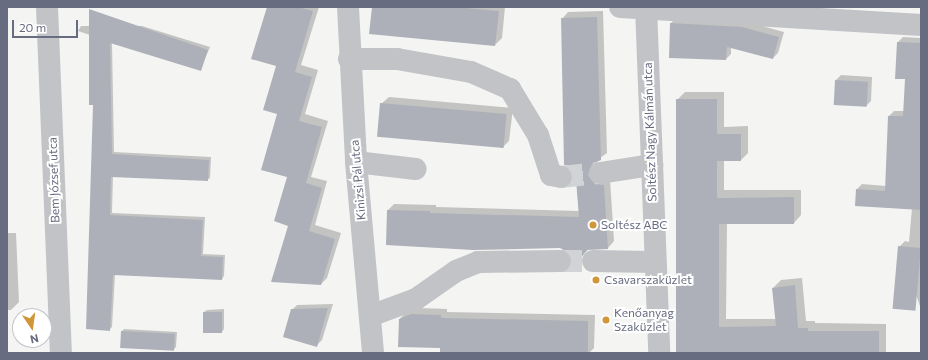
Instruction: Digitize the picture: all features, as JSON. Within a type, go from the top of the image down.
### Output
[{"type":"street","name":"Bem József utca","points":[[47,7],[61,353]]},
{"type":"street","name":"Kinizsi Pál utca","points":[[348,7],[349,59],[356,162],[373,353]]},
{"type":"street","points":[[620,7],[921,25]]},
{"type":"street","name":"Soltész Nagy Kálmán utca","points":[[646,8],[654,262],[659,353]]},
{"type":"street","points":[[349,59],[397,59],[463,71],[510,89],[538,135],[551,175],[561,177]]},
{"type":"street","points":[[356,162],[416,169]]},
{"type":"street","points":[[600,173],[652,165]]},
{"type":"street","points":[[370,316],[416,299],[456,271],[478,262],[560,261]]},
{"type":"street","points":[[593,261],[654,262]]},
{"type":"building","points":[[267,7],[298,7],[313,11],[295,72],[312,77],[299,121],[322,127],[306,183],[322,188],[309,231],[335,239],[321,285],[271,282],[288,226],[274,221],[287,177],[261,170],[277,114],[263,110],[276,66],[251,59]]},
{"type":"building","points":[[372,7],[455,7],[499,11],[495,46],[369,34]]},
{"type":"building","points":[[89,9],[208,50],[201,71],[110,43],[112,154],[209,160],[208,181],[111,177],[110,215],[203,220],[201,256],[223,257],[222,280],[113,275],[110,331],[86,329],[93,105],[89,105]]},
{"type":"building","points":[[597,17],[601,160],[592,164],[588,175],[595,184],[604,185],[608,249],[587,250],[581,258],[581,253],[569,253],[560,248],[473,250],[386,245],[387,210],[430,211],[430,213],[579,217],[575,167],[564,165],[561,18]]},
{"type":"building","points":[[670,23],[742,27],[779,37],[773,59],[727,47],[726,60],[669,58]]},
{"type":"building","points":[[897,42],[921,43],[921,210],[855,206],[856,189],[885,191],[888,116],[903,116],[905,79],[895,79]]},
{"type":"building","points":[[835,80],[868,82],[867,107],[834,105]]},
{"type":"building","points":[[676,99],[717,99],[717,134],[741,134],[741,161],[717,161],[717,198],[794,197],[794,224],[719,224],[719,327],[776,326],[772,288],[795,285],[798,328],[808,328],[808,331],[879,331],[879,353],[676,353]]},
{"type":"building","points":[[380,103],[507,114],[504,148],[377,137]]},
{"type":"building","points":[[898,246],[921,248],[915,311],[893,309]]},
{"type":"building","points":[[328,308],[317,347],[283,337],[291,309]]},
{"type":"building","points":[[203,312],[222,312],[222,333],[203,333]]},
{"type":"building","points":[[411,314],[441,315],[441,318],[588,321],[588,353],[440,353],[440,348],[398,347],[399,319]]},
{"type":"building","points":[[121,331],[175,334],[174,351],[120,348]]},
{"type":"tunnel","points":[[561,177],[600,173]]},
{"type":"tunnel","points":[[560,261],[593,261]]},
{"type":"place","name":"Soltész ABC","points":[[593,225]]},
{"type":"place","name":"Csavarszaküzlet","points":[[596,280]]},
{"type":"place","name":"Kenőanyag Szaküzlet","points":[[606,320]]}]
